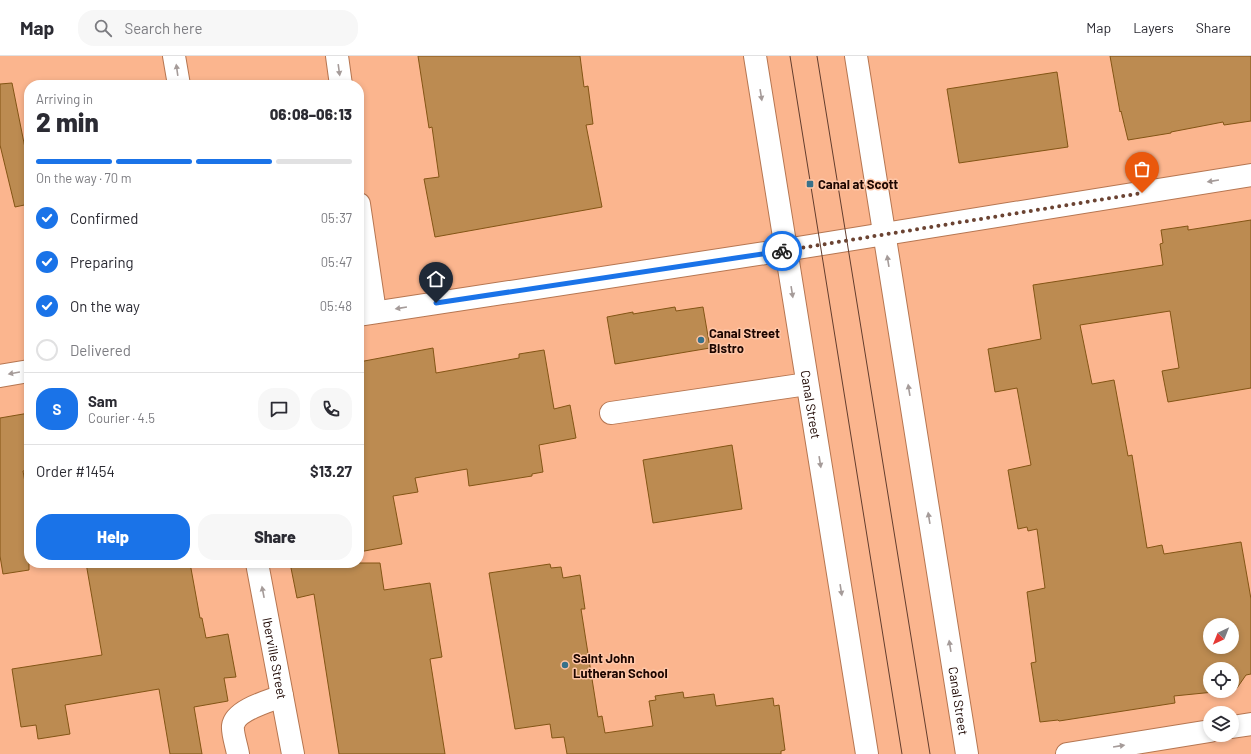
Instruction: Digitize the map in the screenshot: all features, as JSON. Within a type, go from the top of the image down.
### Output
[{"type":"main road","points":[[174,56],[178,80]]},
{"type":"main road","points":[[337,56],[341,80]]},
{"type":"main road","name":"Canal Street","points":[[754,56],[867,754]]},
{"type":"main road","name":"Canal Street","points":[[856,56],[967,754]]},
{"type":"main road","points":[[364,273],[367,314],[884,235],[1251,175]]},
{"type":"main road","points":[[0,376],[24,372]]},
{"type":"main road","points":[[611,414],[807,384]]},
{"type":"main road","name":"Iberville Street","points":[[258,568],[293,754]]},
{"type":"main road","points":[[238,754],[233,726],[236,719],[246,710],[282,696]]},
{"type":"main road","points":[[1239,726],[1251,724]]},
{"type":"main road","points":[[1067,754],[1187,744],[1203,735]]},
{"type":"building","points":[[418,56],[580,56],[584,87],[588,86],[593,124],[586,125],[602,207],[435,237],[424,179],[439,177],[432,127],[429,128]]},
{"type":"building","points":[[1110,56],[1251,56],[1251,121],[1224,125],[1223,122],[1128,140],[1121,111],[1120,112]]},
{"type":"building","points":[[1057,72],[1068,147],[959,163],[947,89]]},
{"type":"building","points":[[12,83],[24,143],[24,205],[15,207],[0,145],[0,84]]},
{"type":"building","points":[[1251,220],[1251,388],[1168,402],[1162,371],[1179,368],[1170,311],[1080,325],[1092,384],[1114,380],[1128,456],[1132,455],[1147,548],[1162,545],[1164,554],[1241,542],[1251,599],[1251,674],[1246,675],[1239,685],[1239,662],[1203,662],[1203,693],[1174,696],[1175,703],[1059,721],[1040,722],[1031,663],[1036,662],[1027,592],[1045,588],[1037,529],[1028,531],[1027,527],[1018,529],[1008,470],[1031,465],[1017,388],[995,392],[988,349],[1041,339],[1033,285],[1163,265],[1160,244],[1163,243],[1161,230],[1188,226],[1188,230]]},
{"type":"building","points":[[675,307],[676,311],[703,307],[710,348],[615,364],[607,317]]},
{"type":"building","points":[[433,348],[436,373],[519,358],[519,354],[544,350],[554,409],[570,405],[576,438],[539,445],[543,472],[532,474],[532,476],[469,486],[467,469],[415,478],[418,492],[393,496],[402,544],[364,551],[364,361]]},
{"type":"building","points":[[24,414],[24,568],[29,568],[29,570],[3,574],[0,556],[0,418]]},
{"type":"building","points":[[732,445],[742,509],[653,523],[643,460]]},
{"type":"building","points":[[364,563],[380,563],[384,590],[430,583],[442,657],[430,659],[445,754],[339,754],[314,594],[297,598],[291,568],[364,568]]},
{"type":"building","points":[[550,564],[551,568],[561,567],[563,578],[580,575],[585,609],[581,609],[598,717],[602,716],[605,733],[653,726],[649,701],[656,700],[655,696],[683,692],[684,698],[714,694],[716,706],[773,698],[774,706],[779,705],[785,750],[781,751],[781,754],[567,754],[564,737],[552,738],[550,724],[515,729],[489,573]]},
{"type":"building","points":[[87,568],[191,568],[200,618],[202,618],[206,638],[228,634],[236,677],[224,678],[228,701],[194,707],[202,754],[170,754],[159,689],[65,705],[70,734],[38,739],[36,725],[21,727],[12,669],[102,655]]},
{"type":"tram line","points":[[790,56],[902,754]]},
{"type":"tram line","points":[[817,56],[930,754]]},
{"type":"way so far","points":[[782,251],[1142,193]]},
{"type":"place","name":"Canal at Scott","points":[[810,184]]},
{"type":"place","name":"Canal Street Bistro","points":[[701,340]]},
{"type":"place","name":"Saint John Lutheran School","points":[[565,665]]},
{"type":"route","points":[[436,303],[782,251]]}]
